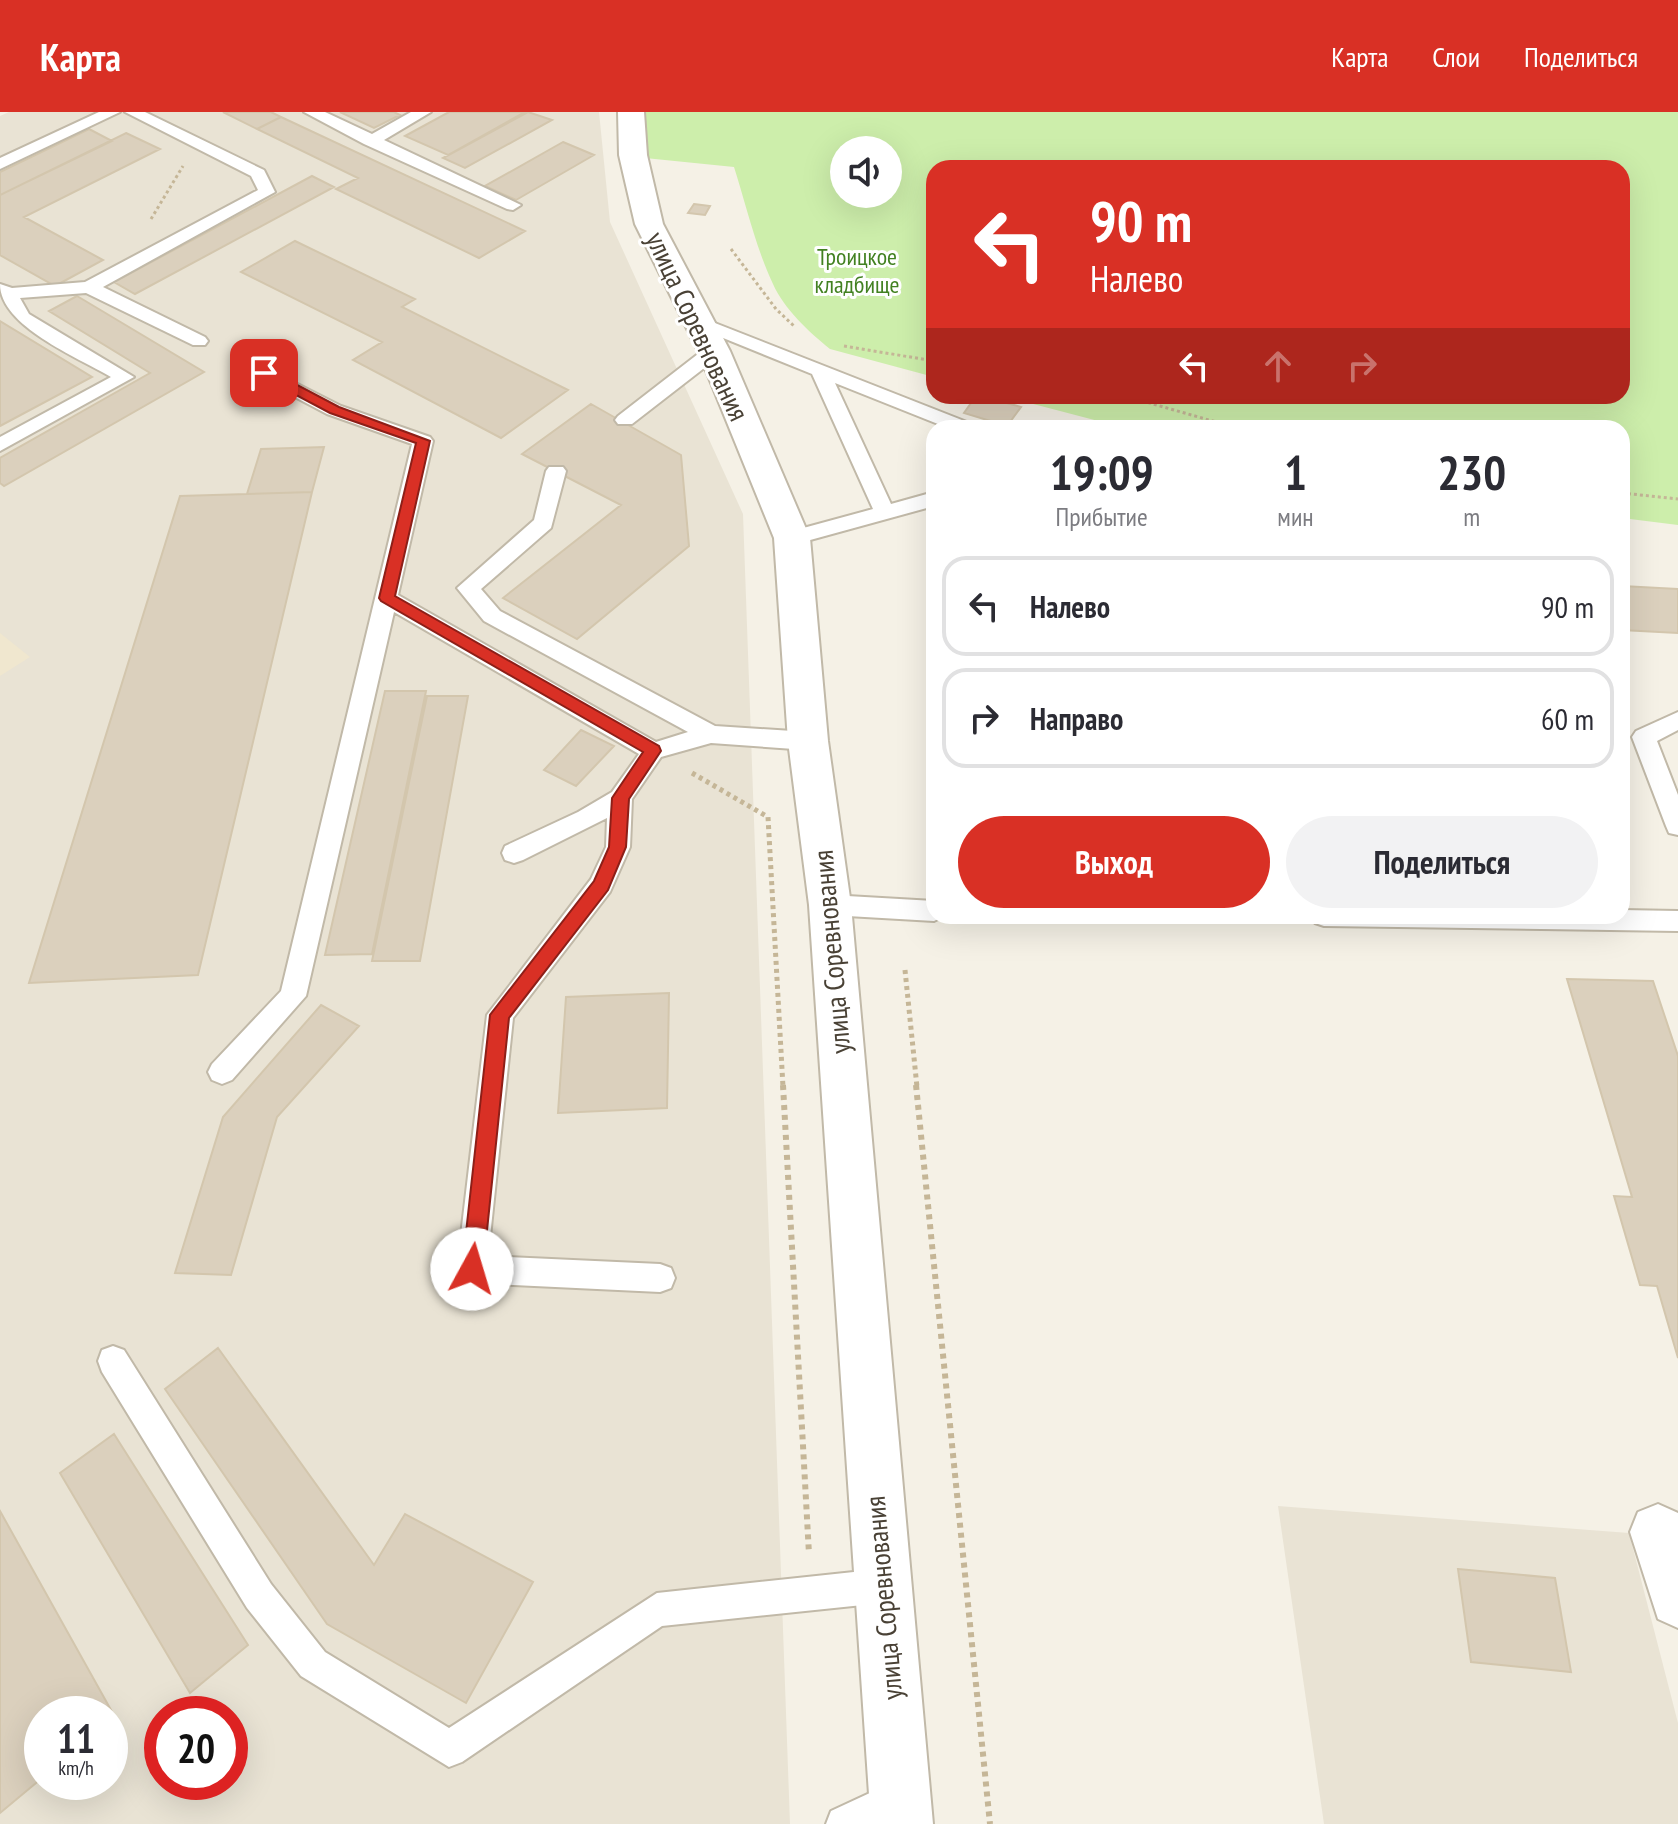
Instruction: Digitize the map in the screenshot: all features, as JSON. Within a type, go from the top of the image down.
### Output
[{"type":"street","name":"улица Соревнования","points":[[631,112],[633,155],[649,224],[705,336],[792,538],[808,741],[830,905],[901,1810]]},
{"type":"street","points":[[1658,1532],[1678,1599]]},
{"type":"lane","points":[[0,164],[112,112]]},
{"type":"lane","points":[[5,292],[89,287],[267,192],[258,173],[133,112]]},
{"type":"lane","points":[[312,112],[513,205]]},
{"type":"lane","points":[[370,141],[423,112]]},
{"type":"lane","points":[[89,287],[199,341]]},
{"type":"lane","points":[[0,445],[125,377],[22,317],[5,292]]},
{"type":"lane","points":[[625,420],[705,336],[821,372],[944,420]]},
{"type":"lane","points":[[821,372],[885,513]]},
{"type":"lane","points":[[222,1072],[293,996],[423,441],[334,410],[264,373]]},
{"type":"lane","points":[[556,471],[544,523],[468,588],[492,616],[711,734]]},
{"type":"lane","points":[[792,538],[926,501]]},
{"type":"lane","points":[[387,598],[653,751]]},
{"type":"lane","points":[[1678,720],[1644,737],[1678,826]]},
{"type":"lane","points":[[514,853],[587,819],[620,798],[653,751],[711,734],[808,741]]},
{"type":"lane","points":[[620,798],[618,847],[601,885],[500,1015],[472,1269],[660,1278]]},
{"type":"lane","points":[[830,905],[926,911]]},
{"type":"lane","points":[[1630,920],[1678,921]]},
{"type":"lane","points":[[113,1361],[259,1596],[313,1664],[449,1749],[657,1610],[882,1586]]},
{"type":"lane","points":[[844,1824],[901,1810]]},
{"type":"path","points":[[121,269],[196,145]]},
{"type":"path","points":[[731,249],[776,309],[797,330]]},
{"type":"path","points":[[835,344],[926,360]]},
{"type":"path","points":[[1153,404],[1209,420]]},
{"type":"path","points":[[1630,494],[1678,499]]},
{"type":"path","points":[[653,751],[768,817],[811,1593]]},
{"type":"path","points":[[905,970],[990,1824]]},
{"type":"shaded area","points":[[9,112],[599,112],[610,222],[743,514],[790,1824],[0,1824],[0,116]]},
{"type":"shaded area","points":[[0,633],[30,657],[0,676]]},
{"type":"shaded area","points":[[1278,1506],[1629,1533],[1678,1723],[1678,1824],[1324,1824]]},
{"type":"green space","name":"Троицкое кладбище","points":[[644,112],[1678,112],[1678,525],[1630,519],[1630,420],[1094,420],[1034,404],[1630,404],[1630,160],[926,160],[926,375],[830,349],[798,320],[784,302],[756,241],[734,167],[645,158]]},
{"type":"building","points":[[223,112],[271,112],[281,117],[257,129]]},
{"type":"building","points":[[340,112],[394,112],[400,115],[374,128]]},
{"type":"building","points":[[449,112],[525,112],[448,155],[405,136]]},
{"type":"building","points":[[528,112],[552,120],[465,168],[443,158]]},
{"type":"building","points":[[281,117],[525,231],[479,258],[336,189],[358,178],[257,129]]},
{"type":"building","points":[[89,129],[112,141],[0,195],[0,172]]},
{"type":"building","points":[[126,133],[160,149],[24,217],[103,260],[55,286],[0,255],[0,195]]},
{"type":"building","points":[[563,142],[594,155],[516,200],[485,186]]},
{"type":"building","points":[[312,176],[334,187],[135,294],[114,282]]},
{"type":"building","points":[[694,204],[710,206],[705,215],[688,213]]},
{"type":"building","points":[[295,241],[415,299],[402,307],[568,390],[501,438],[353,360],[382,342],[241,272]]},
{"type":"building","points":[[77,296],[204,372],[4,486],[0,483],[0,458],[150,373],[49,311]]},
{"type":"building","points":[[0,321],[92,377],[0,426]]},
{"type":"building","points":[[591,404],[681,455],[689,546],[577,639],[503,598],[621,505],[522,454]]},
{"type":"building","points":[[970,404],[1021,407],[1011,420],[987,420],[964,413]]},
{"type":"building","points":[[324,447],[312,492],[247,494],[261,449]]},
{"type":"building","points":[[312,492],[198,975],[29,983],[180,496]]},
{"type":"building","points":[[1630,586],[1678,589],[1678,633],[1630,630]]},
{"type":"building","points":[[385,691],[426,691],[372,954],[325,955]]},
{"type":"building","points":[[427,696],[468,696],[420,961],[372,961]]},
{"type":"building","points":[[581,730],[614,746],[576,786],[544,770]]},
{"type":"building","points":[[1567,979],[1653,981],[1678,1056],[1678,1358],[1657,1286],[1640,1285],[1614,1196],[1632,1197]]},
{"type":"building","points":[[669,993],[667,1108],[558,1113],[566,997]]},
{"type":"building","points":[[321,1005],[359,1026],[277,1117],[231,1275],[175,1273],[223,1117]]},
{"type":"building","points":[[218,1348],[374,1565],[405,1514],[533,1582],[466,1703],[327,1624],[165,1389]]},
{"type":"building","points":[[114,1434],[248,1645],[190,1693],[60,1473]]},
{"type":"building","points":[[0,1511],[103,1696],[24,1696],[24,1793],[0,1813]]},
{"type":"building","points":[[1458,1569],[1555,1578],[1571,1672],[1471,1662]]},
{"type":"route","points":[[264,373],[334,410],[423,441],[387,598],[653,751],[620,798],[618,847],[601,885],[500,1015],[472,1269]]}]
